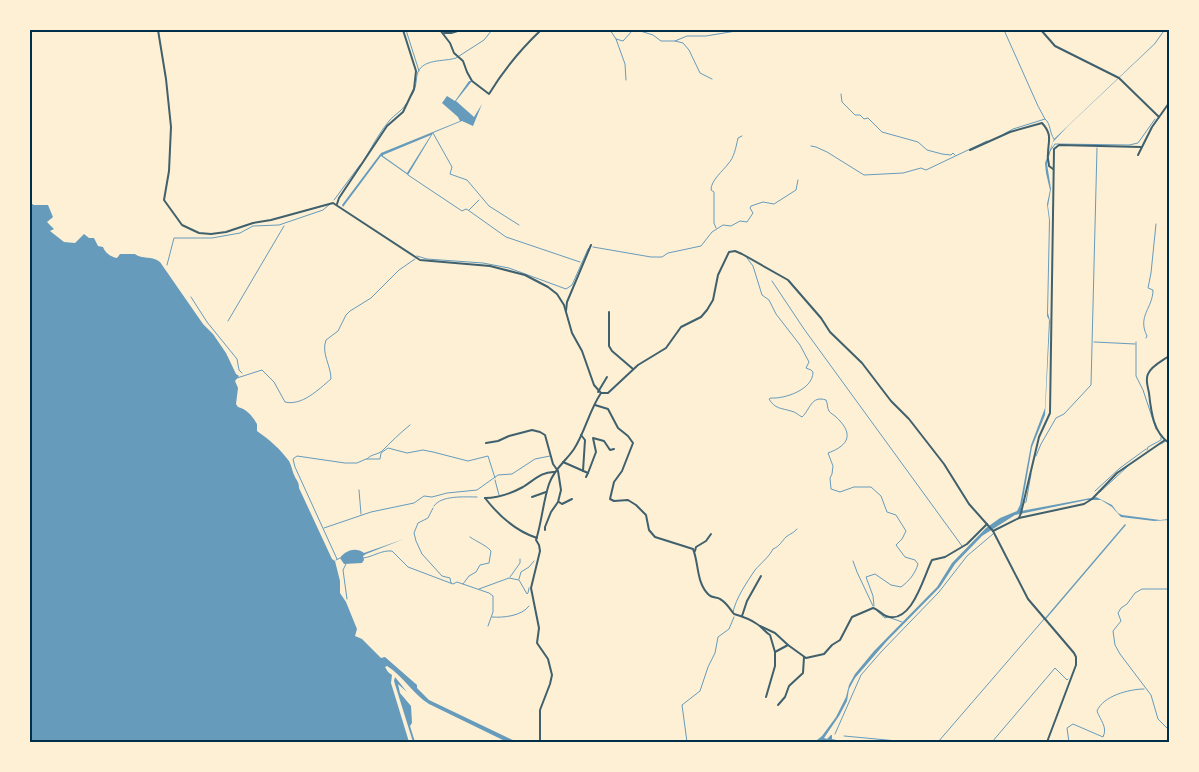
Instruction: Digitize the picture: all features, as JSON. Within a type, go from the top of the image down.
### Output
[{"type":"street","points":[[158,30],[171,127],[169,171],[164,197],[182,225],[199,232],[220,234],[328,203],[337,204],[420,260],[490,266],[536,280],[557,294],[564,305],[572,333],[582,351],[594,385],[599,392],[608,393],[633,369],[666,348],[682,327],[704,314],[712,304],[716,280],[727,254],[731,251],[742,254],[782,275],[821,318],[830,332],[862,363],[944,464],[969,504],[993,531],[1028,599],[1070,647],[1076,657],[1076,665],[1047,742]]},
{"type":"street","points":[[337,204],[339,198],[387,126],[404,110],[414,89],[416,71],[403,30]]},
{"type":"street","points":[[441,31],[451,33],[461,30]]},
{"type":"street","points":[[441,31],[450,43],[454,53],[463,61],[472,81],[489,94],[498,79],[541,30]]},
{"type":"street","points":[[1041,30],[1054,46],[1078,56],[1122,80],[1159,117]]},
{"type":"street","points":[[1138,155],[1141,147],[1169,103]]},
{"type":"street","points":[[970,150],[1010,132],[1042,123],[1050,141],[1049,166],[1054,169]]},
{"type":"street","points":[[1019,518],[1039,437],[1050,413],[1054,149],[1059,145],[1141,147]]},
{"type":"street","points":[[566,310],[567,302],[591,245]]},
{"type":"street","points":[[609,312],[610,349],[633,369]]},
{"type":"street","points":[[1169,356],[1152,368],[1147,375],[1151,414],[1164,440],[1169,443]]},
{"type":"street","points":[[540,742],[540,710],[552,675],[546,656],[537,643],[539,628],[531,588],[540,551],[536,541],[546,492],[556,470],[574,449],[607,377]]},
{"type":"street","points":[[594,404],[608,410],[618,428],[634,443],[622,470],[614,482],[610,498],[614,501],[621,499],[633,502],[646,516],[649,530],[655,537],[691,548],[695,551]]},
{"type":"street","points":[[486,443],[532,430],[545,435],[562,490],[558,502],[551,512],[545,527],[546,530]]},
{"type":"street","points":[[581,435],[585,440],[583,470]]},
{"type":"street","points":[[586,477],[596,452],[593,438],[604,441],[610,450],[614,449]]},
{"type":"street","points":[[993,531],[1019,518],[1084,504],[1092,499],[1117,473],[1164,440]]},
{"type":"street","points":[[563,462],[588,473]]},
{"type":"street","points":[[537,538],[513,527],[500,516],[485,498],[506,496],[542,474],[556,470]]},
{"type":"street","points":[[532,497],[546,492]]},
{"type":"street","points":[[558,502],[562,504],[572,499]]},
{"type":"street","points":[[711,534],[706,542],[696,547],[695,551],[697,570],[707,593],[710,596],[721,599],[735,615],[742,616],[776,633],[804,657],[810,658],[824,654],[832,645],[840,640],[852,617],[868,609],[875,608],[886,616],[891,617],[898,616],[906,611],[913,604],[932,560],[945,557],[968,544],[987,524]]},
{"type":"street","points":[[742,616],[749,596],[761,576]]},
{"type":"street","points":[[758,624],[762,630],[770,635],[775,652],[775,666],[766,697]]},
{"type":"street","points":[[775,652],[788,645]]},
{"type":"street","points":[[778,705],[785,697],[789,686],[803,673],[804,657]]},
{"type":"water","points":[[1164,30],[1155,44],[1053,142],[1047,164],[1051,189],[1048,206],[1050,221],[1048,313],[1050,321],[1045,415],[1032,447],[1021,511],[1096,497],[1112,505],[1122,515],[1169,520],[1154,521],[1121,517],[1112,507],[1101,500],[1087,500],[1015,515],[982,536],[955,564],[940,587],[887,641],[855,678],[849,689],[847,701],[824,738],[827,739],[832,735],[832,739],[845,742],[807,742],[817,740],[822,736],[836,717],[855,674],[874,651],[937,587],[952,563],[986,528],[1000,518],[1017,511],[1020,505],[1031,445],[1045,408],[1049,320],[1047,316],[1049,220],[1047,204],[1050,190],[1045,163],[1054,139],[1154,44]]},
{"type":"water","points":[[469,81],[472,81],[456,101],[474,117],[482,104],[473,126],[462,121],[433,133],[408,175],[381,156],[343,207],[342,205],[381,153],[460,121],[442,103],[447,96],[455,101]],"holes":[[[431,135],[407,173],[383,155]]]},
{"type":"water","points":[[30,203],[34,205],[48,205],[53,217],[47,222],[54,229],[50,231],[64,242],[75,243],[84,234],[89,238],[94,238],[98,246],[103,247],[113,257],[117,258],[120,254],[135,254],[160,262],[203,324],[213,334],[239,376],[235,381],[238,388],[236,404],[254,419],[257,424],[257,431],[289,461],[299,488],[332,559],[335,561],[340,581],[340,593],[346,602],[357,629],[355,636],[362,639],[381,658],[385,657],[417,685],[417,688],[429,700],[517,742],[507,742],[429,704],[387,666],[385,667],[392,675],[391,683],[409,742],[30,742]]},
{"type":"water","points":[[1126,525],[1046,619],[1045,618]]},
{"type":"water","points":[[404,539],[366,554],[363,556],[364,560],[362,563],[344,564],[340,558],[351,550],[358,550],[364,553]]},
{"type":"water","points":[[395,677],[407,692],[398,684],[400,693],[411,706],[412,723],[410,726],[415,742],[413,742],[394,681]]},
{"type":"waterway","points":[[406,30],[419,71]]},
{"type":"waterway","points":[[412,95],[417,75],[423,66],[428,63],[456,58],[484,40],[492,30]]},
{"type":"waterway","points":[[610,30],[616,39],[623,41],[632,31],[637,30],[653,35],[661,41],[683,43],[689,50],[700,73],[712,79]]},
{"type":"waterway","points":[[675,41],[687,36],[706,36],[742,30]]},
{"type":"waterway","points":[[1004,30],[1045,119]]},
{"type":"waterway","points":[[616,39],[625,64],[626,80]]},
{"type":"waterway","points":[[841,94],[842,102],[855,115],[860,115],[864,119],[868,118],[882,132],[918,142],[927,150],[942,154],[951,155],[953,153],[955,155]]},
{"type":"waterway","points":[[364,160],[385,126],[406,104]]},
{"type":"waterway","points":[[1004,134],[1013,129],[1045,119],[1054,139]]},
{"type":"waterway","points":[[1050,151],[1055,144],[1129,145],[1138,143],[1155,119]]},
{"type":"waterway","points":[[433,133],[452,167],[450,174],[467,180],[489,206],[519,225]]},
{"type":"waterway","points":[[716,228],[714,223],[714,192],[711,190],[712,186],[715,179],[732,159],[738,138],[742,136]]},
{"type":"waterway","points":[[811,146],[827,152],[864,175],[903,173],[921,168],[926,170],[987,141]]},
{"type":"waterway","points":[[1036,456],[1056,418],[1064,414],[1091,385],[1097,148]]},
{"type":"waterway","points":[[334,200],[360,165]]},
{"type":"waterway","points":[[408,175],[462,211],[468,210],[506,237],[580,262]]},
{"type":"waterway","points":[[593,247],[651,257],[662,257],[668,253],[701,246],[712,232],[723,225],[731,226],[740,221],[747,222],[753,213],[750,208],[751,206],[763,202],[774,204],[796,190],[798,180]]},
{"type":"waterway","points":[[469,210],[479,200]]},
{"type":"waterway","points":[[167,265],[174,238],[212,238],[240,233],[253,226],[279,225],[323,210],[330,204]]},
{"type":"waterway","points":[[1146,338],[1144,323],[1153,290],[1148,288],[1156,224]]},
{"type":"waterway","points":[[228,321],[284,226]]},
{"type":"waterway","points":[[417,256],[427,259],[483,263],[509,268],[566,289],[572,285],[590,247]]},
{"type":"waterway","points":[[747,258],[753,266],[762,295],[769,300],[776,314],[800,345],[809,362],[806,368],[813,372],[808,384],[797,392],[769,399],[781,409],[794,412],[802,417],[814,401],[826,400],[829,411],[841,422],[847,433],[845,442],[828,453],[833,466],[830,478],[831,489],[840,492],[854,487],[871,487],[881,496],[887,512],[896,515],[906,531],[896,545],[905,557],[915,560],[918,564],[917,568],[901,587],[891,585],[875,574],[866,577],[873,596],[874,606]]},
{"type":"waterway","points":[[237,378],[262,370],[274,382],[285,402],[298,402],[310,396],[331,379],[325,355],[326,340],[338,331],[350,311],[371,298],[399,270],[415,259]]},
{"type":"waterway","points":[[772,281],[804,329],[962,546]]},
{"type":"waterway","points":[[191,297],[207,322],[237,359],[239,370],[242,373]]},
{"type":"waterway","points":[[1094,342],[1135,344]]},
{"type":"waterway","points":[[1136,342],[1136,376],[1143,390],[1156,429]]},
{"type":"waterway","points":[[367,459],[382,451],[410,425]]},
{"type":"waterway","points":[[1147,450],[1148,447],[1161,440],[1161,437]]},
{"type":"waterway","points":[[1161,444],[1169,439]]},
{"type":"waterway","points":[[337,559],[295,467],[293,459],[297,456],[357,463],[366,459],[380,459],[381,453],[388,448],[407,453],[423,450],[468,461],[488,456],[495,478]]},
{"type":"waterway","points":[[1095,491],[1120,468],[1146,449]]},
{"type":"waterway","points":[[324,528],[371,512],[414,503],[424,496],[432,497],[447,493],[477,490],[498,475],[512,474],[535,459],[550,456]]},
{"type":"waterway","points":[[1100,492],[1127,467]]},
{"type":"waterway","points":[[1024,503],[1026,502],[1031,474]]},
{"type":"waterway","points":[[495,480],[499,495]]},
{"type":"waterway","points":[[359,490],[361,514]]},
{"type":"waterway","points":[[434,506],[437,502],[448,498],[477,497]]},
{"type":"waterway","points":[[433,508],[428,518],[418,523],[414,533],[422,554],[442,576],[450,578],[451,583]]},
{"type":"waterway","points":[[733,612],[739,596],[755,570],[773,549],[797,529]]},
{"type":"waterway","points":[[835,734],[861,675],[939,592],[967,556],[993,534]]},
{"type":"waterway","points":[[463,584],[469,576],[476,572],[480,565],[489,563],[491,551],[470,537]]},
{"type":"waterway","points":[[363,558],[392,551],[408,567],[453,584],[457,582],[489,593],[493,596],[493,612],[488,626]]},
{"type":"waterway","points":[[336,560],[340,558]]},
{"type":"waterway","points":[[510,577],[520,563],[520,559]]},
{"type":"waterway","points":[[519,579],[521,572],[534,561]]},
{"type":"waterway","points":[[853,561],[873,606]]},
{"type":"waterway","points":[[346,564],[343,570],[347,599]]},
{"type":"waterway","points":[[479,589],[509,578],[519,580],[527,594],[529,588]]},
{"type":"waterway","points":[[1169,589],[1142,589],[1135,593],[1118,613],[1121,621],[1113,631],[1115,645],[1120,654],[1151,695],[1158,719],[1169,730]]},
{"type":"waterway","points":[[492,617],[507,617],[522,612],[529,606]]},
{"type":"waterway","points":[[875,609],[885,618],[888,617],[902,622]]},
{"type":"waterway","points":[[687,742],[682,705],[700,691],[715,653],[718,637],[729,629],[734,617]]},
{"type":"waterway","points":[[938,742],[1045,618]]},
{"type":"waterway","points":[[992,742],[1055,668],[1068,679]]},
{"type":"waterway","points":[[1069,742],[1067,728],[1073,724],[1103,737],[1105,730],[1097,711],[1100,706],[1117,694],[1144,689]]},
{"type":"waterway","points":[[844,736],[908,742]]}]
